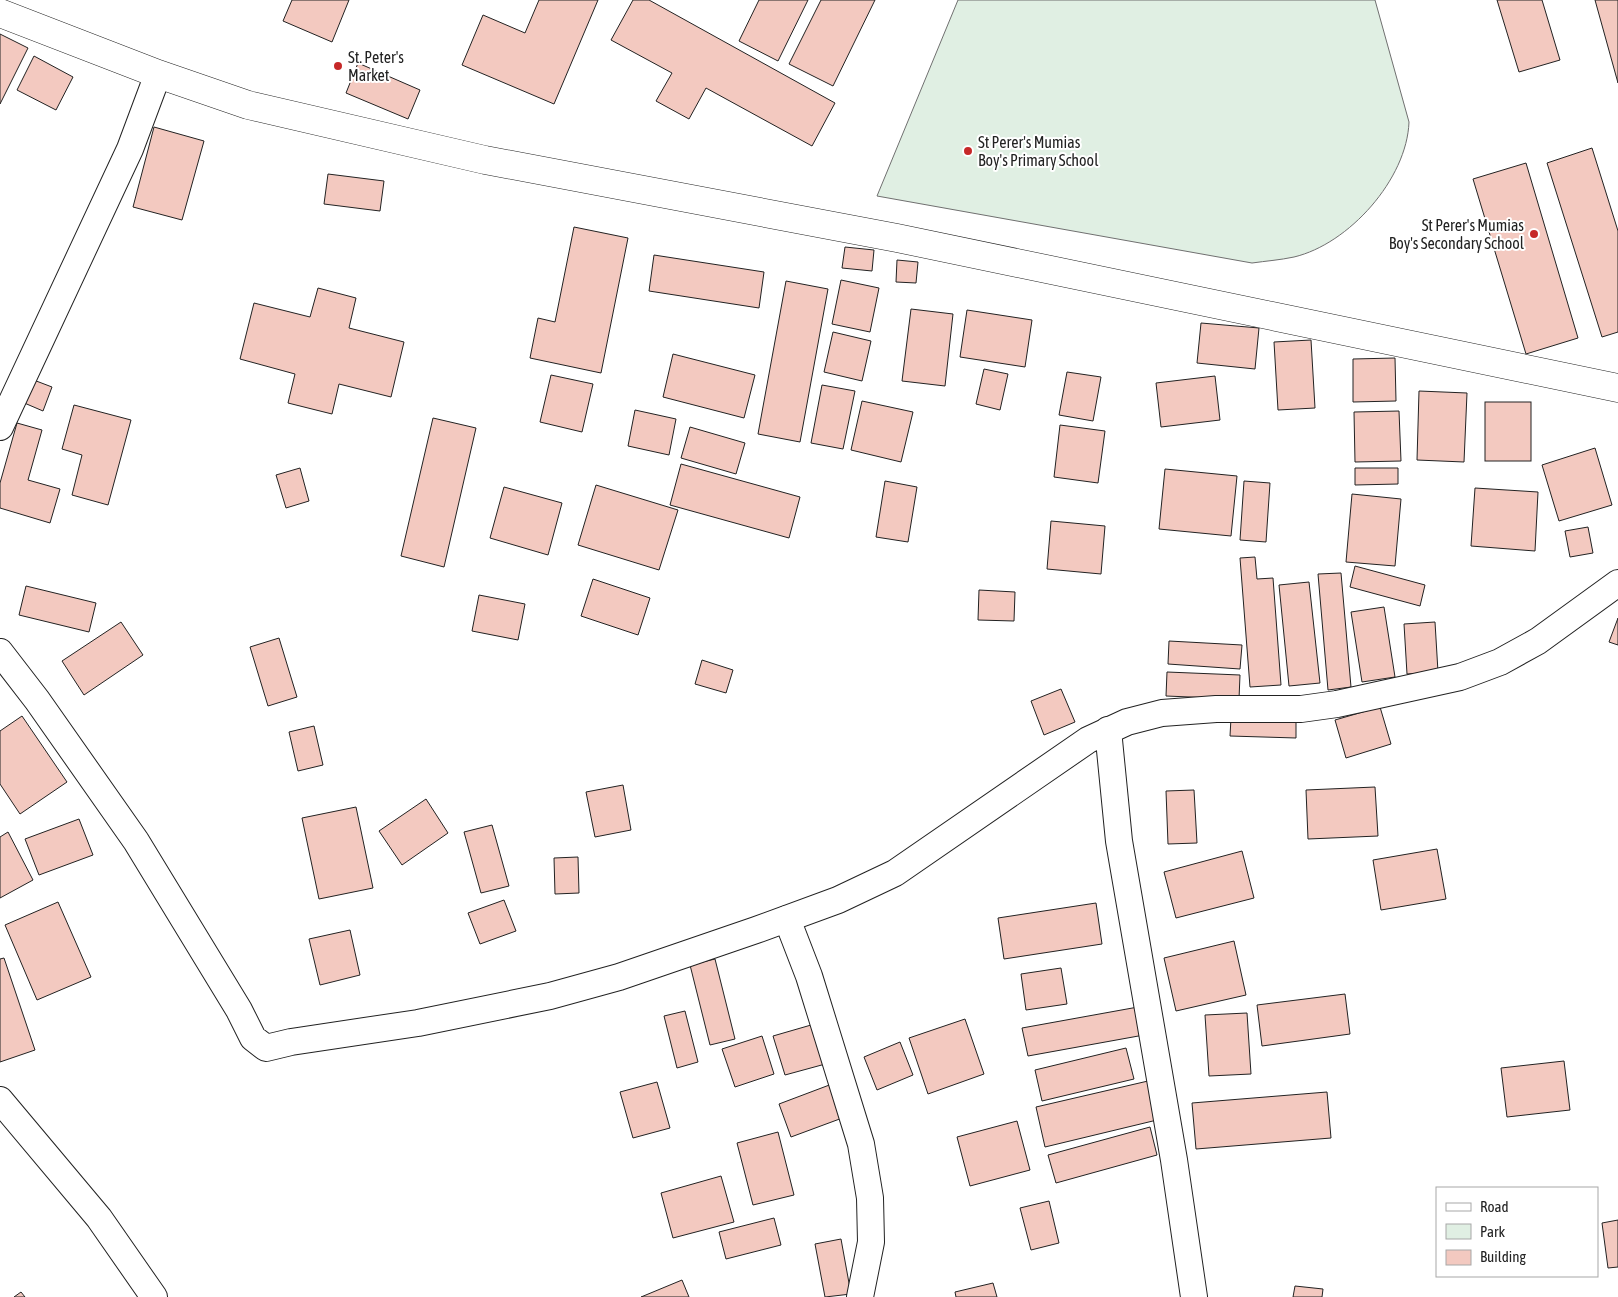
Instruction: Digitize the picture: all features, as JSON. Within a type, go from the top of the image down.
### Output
[{"type":"street","points":[[0,13],[158,74],[248,105],[485,160],[897,238],[1618,388]]},
{"type":"street","points":[[0,427],[130,149],[158,74]]},
{"type":"street","points":[[0,652],[37,700],[136,841],[253,1038],[266,1048],[291,1042],[418,1023],[550,996],[619,976],[787,919],[838,900],[895,873],[1040,773],[1108,730],[1142,717],[1162,713],[1216,709],[1302,709],[1337,704],[1460,677],[1500,662],[1538,641],[1618,583]]},
{"type":"street","points":[[1108,730],[1114,767],[1113,783],[1117,828],[1174,1160],[1194,1297]]},
{"type":"street","points":[[787,919],[809,976],[861,1144],[870,1198],[871,1242],[860,1297]]},
{"type":"street","points":[[0,1100],[99,1218],[154,1297]]},
{"type":"green space","points":[[958,0],[1375,0],[1409,122],[1406,144],[1398,165],[1386,186],[1354,224],[1315,250],[1294,257],[1252,263],[877,196]]},
{"type":"building","points":[[292,0],[349,0],[332,42],[283,21]]},
{"type":"building","points":[[539,0],[598,0],[554,104],[462,65],[483,15],[525,33]]},
{"type":"building","points":[[633,0],[649,0],[835,103],[812,146],[706,88],[689,119],[656,101],[672,73],[611,40]]},
{"type":"building","points":[[759,0],[808,0],[778,61],[739,41]]},
{"type":"building","points":[[821,0],[875,0],[833,86],[789,64]]},
{"type":"building","points":[[1497,0],[1542,0],[1560,60],[1519,72]]},
{"type":"building","points":[[1595,0],[1618,0],[1618,83]]},
{"type":"building","points":[[0,34],[28,48],[0,104]]},
{"type":"building","points":[[34,56],[73,77],[56,110],[17,90]]},
{"type":"building","points":[[358,63],[420,90],[408,119],[346,93]]},
{"type":"building","points":[[154,127],[204,141],[182,220],[133,207]]},
{"type":"building","points":[[1592,148],[1618,231],[1618,332],[1602,337],[1547,163]]},
{"type":"building","points":[[1526,163],[1578,338],[1526,354],[1473,179]]},
{"type":"building","points":[[328,174],[384,181],[380,211],[324,204]]},
{"type":"building","points":[[574,227],[628,238],[601,373],[530,358],[538,318],[555,322]]},
{"type":"building","points":[[845,247],[874,250],[872,271],[842,268]]},
{"type":"building","points":[[654,255],[764,272],[759,308],[649,291]]},
{"type":"building","points":[[897,260],[918,262],[916,283],[896,282]]},
{"type":"building","points":[[841,280],[879,288],[870,332],[832,324]]},
{"type":"building","points":[[786,281],[828,289],[800,442],[758,434]]},
{"type":"building","points":[[318,288],[356,298],[349,328],[404,342],[391,397],[339,384],[332,414],[288,403],[295,374],[240,359],[254,303],[310,317]]},
{"type":"building","points":[[911,309],[953,314],[945,386],[902,381]]},
{"type":"building","points":[[967,310],[1032,320],[1025,367],[960,357]]},
{"type":"building","points":[[1201,323],[1259,328],[1255,369],[1197,363]]},
{"type":"building","points":[[833,332],[871,341],[862,381],[824,372]]},
{"type":"building","points":[[1311,340],[1315,408],[1278,410],[1274,342]]},
{"type":"building","points":[[673,354],[755,375],[744,418],[663,397]]},
{"type":"building","points":[[1395,358],[1396,401],[1353,402],[1353,359]]},
{"type":"building","points":[[984,369],[1008,374],[1000,410],[976,404]]},
{"type":"building","points":[[1067,372],[1101,377],[1093,421],[1059,415]]},
{"type":"building","points":[[551,375],[593,384],[582,432],[540,422]]},
{"type":"building","points":[[1215,376],[1220,420],[1161,427],[1156,383]]},
{"type":"building","points":[[31,379],[52,387],[43,411],[22,402]]},
{"type":"building","points":[[822,385],[855,391],[843,449],[811,443]]},
{"type":"building","points":[[1419,391],[1467,393],[1464,462],[1417,460]]},
{"type":"building","points":[[862,401],[913,412],[901,462],[851,450]]},
{"type":"building","points":[[1485,402],[1531,402],[1531,461],[1485,461]]},
{"type":"building","points":[[74,405],[131,420],[108,505],[72,495],[82,455],[62,449]]},
{"type":"building","points":[[635,410],[676,419],[669,455],[628,446]]},
{"type":"building","points":[[1399,411],[1401,461],[1355,462],[1354,412]]},
{"type":"building","points":[[433,418],[476,428],[444,567],[401,556]]},
{"type":"building","points":[[17,423],[42,430],[28,480],[60,489],[50,523],[0,508],[0,483]]},
{"type":"building","points":[[1060,425],[1105,431],[1098,483],[1054,477]]},
{"type":"building","points":[[690,427],[745,443],[736,474],[681,458]]},
{"type":"building","points":[[1595,448],[1612,505],[1559,521],[1542,465]]},
{"type":"building","points":[[681,464],[800,497],[789,538],[670,505]]},
{"type":"building","points":[[300,468],[309,501],[286,508],[276,475]]},
{"type":"building","points":[[1355,468],[1398,468],[1398,484],[1355,485]]},
{"type":"building","points":[[1165,469],[1237,476],[1231,536],[1159,529]]},
{"type":"building","points":[[885,481],[917,487],[908,542],[876,537]]},
{"type":"building","points":[[1244,481],[1270,483],[1266,542],[1240,540]]},
{"type":"building","points":[[596,485],[678,510],[659,570],[578,545]]},
{"type":"building","points":[[504,487],[562,503],[548,555],[490,538]]},
{"type":"building","points":[[1475,488],[1538,492],[1535,551],[1471,546]]},
{"type":"building","points":[[1352,494],[1401,499],[1395,566],[1346,562]]},
{"type":"building","points":[[1051,521],[1105,526],[1101,574],[1047,569]]},
{"type":"building","points":[[1588,527],[1593,553],[1570,557],[1565,531]]},
{"type":"building","points":[[1255,557],[1257,579],[1273,578],[1281,685],[1250,687],[1240,558]]},
{"type":"building","points":[[1355,566],[1425,585],[1420,606],[1350,587]]},
{"type":"building","points":[[1341,573],[1351,687],[1328,690],[1318,574]]},
{"type":"building","points":[[593,579],[650,598],[638,635],[581,616]]},
{"type":"building","points":[[1309,582],[1320,683],[1289,686],[1279,585]]},
{"type":"building","points":[[26,586],[96,603],[89,632],[19,615]]},
{"type":"building","points":[[979,590],[1015,592],[1014,621],[978,620]]},
{"type":"building","points":[[479,595],[525,604],[518,640],[472,631]]},
{"type":"building","points":[[1384,607],[1395,677],[1362,682],[1351,612]]},
{"type":"building","points":[[1618,618],[1618,645],[1609,642]]},
{"type":"building","points":[[121,622],[143,655],[84,695],[62,661]]},
{"type":"building","points":[[1435,622],[1438,672],[1407,674],[1404,624]]},
{"type":"building","points":[[279,638],[297,697],[268,706],[250,647]]},
{"type":"building","points":[[1169,641],[1242,645],[1240,669],[1168,664]]},
{"type":"building","points":[[702,660],[733,670],[726,693],[695,684]]},
{"type":"building","points":[[1167,672],[1240,675],[1239,699],[1166,696]]},
{"type":"building","points":[[1061,689],[1075,722],[1044,735],[1031,701]]},
{"type":"building","points":[[1380,707],[1391,744],[1346,758],[1335,720]]},
{"type":"building","points":[[22,716],[67,782],[20,814],[0,784],[0,731]]},
{"type":"building","points":[[1231,718],[1296,720],[1296,738],[1230,736]]},
{"type":"building","points":[[314,726],[323,765],[298,771],[289,732]]},
{"type":"building","points":[[623,785],[631,830],[595,837],[586,792]]},
{"type":"building","points":[[1375,787],[1378,836],[1308,839],[1306,790]]},
{"type":"building","points":[[1194,790],[1197,843],[1168,844],[1166,791]]},
{"type":"building","points":[[426,799],[448,833],[402,865],[379,831]]},
{"type":"building","points":[[356,807],[373,888],[319,899],[302,818]]},
{"type":"building","points":[[79,819],[93,855],[39,875],[25,839]]},
{"type":"building","points":[[492,825],[509,886],[481,893],[464,832]]},
{"type":"building","points":[[8,832],[33,880],[0,898],[0,837]]},
{"type":"building","points":[[1437,849],[1446,899],[1381,910],[1373,860]]},
{"type":"building","points":[[1242,851],[1254,898],[1176,918],[1164,872]]},
{"type":"building","points":[[578,857],[579,893],[555,894],[554,858]]},
{"type":"building","points":[[504,900],[516,931],[480,944],[468,913]]},
{"type":"building","points":[[58,902],[91,977],[37,1000],[5,925]]},
{"type":"building","points":[[1096,903],[1102,944],[1004,959],[998,918]]},
{"type":"building","points":[[350,930],[360,975],[320,985],[309,939]]},
{"type":"building","points":[[1234,941],[1246,995],[1176,1011],[1164,958]]},
{"type":"building","points":[[4,958],[35,1050],[0,1062],[0,959]]},
{"type":"building","points":[[715,959],[735,1039],[710,1045],[690,965]]},
{"type":"building","points":[[1061,968],[1067,1004],[1026,1010],[1021,974]]},
{"type":"building","points":[[1345,994],[1350,1034],[1262,1046],[1257,1005]]},
{"type":"building","points":[[1138,1007],[1144,1035],[1028,1056],[1022,1028]]},
{"type":"building","points":[[685,1011],[698,1062],[677,1068],[664,1016]]},
{"type":"building","points":[[1247,1013],[1251,1074],[1209,1076],[1205,1015]]},
{"type":"building","points":[[965,1019],[984,1074],[928,1094],[909,1038]]},
{"type":"building","points":[[818,1023],[829,1063],[785,1075],[773,1036]]},
{"type":"building","points":[[762,1036],[774,1074],[735,1087],[722,1049]]},
{"type":"building","points":[[900,1042],[913,1075],[877,1090],[864,1057]]},
{"type":"building","points":[[1126,1048],[1134,1079],[1042,1101],[1035,1070]]},
{"type":"building","points":[[1564,1061],[1570,1110],[1507,1117],[1501,1068]]},
{"type":"building","points":[[1148,1081],[1157,1120],[1045,1147],[1036,1107]]},
{"type":"building","points":[[657,1082],[670,1128],[633,1138],[620,1092]]},
{"type":"building","points":[[832,1084],[845,1117],[791,1137],[779,1104]]},
{"type":"building","points":[[1327,1092],[1331,1138],[1196,1149],[1192,1103]]},
{"type":"building","points":[[1017,1121],[1030,1170],[970,1186],[957,1137]]},
{"type":"building","points":[[1150,1127],[1157,1155],[1056,1183],[1048,1155]]},
{"type":"building","points":[[778,1132],[794,1195],[753,1205],[737,1143]]},
{"type":"building","points":[[721,1176],[734,1222],[673,1238],[661,1193]]},
{"type":"building","points":[[1049,1201],[1059,1243],[1031,1250],[1020,1208]]},
{"type":"building","points":[[774,1218],[781,1245],[726,1259],[719,1232]]},
{"type":"building","points":[[1618,1220],[1618,1267],[1608,1268],[1602,1223]]},
{"type":"building","points":[[841,1239],[851,1294],[825,1297],[815,1244]]},
{"type":"building","points":[[682,1280],[689,1297],[641,1297]]},
{"type":"building","points":[[993,1283],[997,1297],[956,1297],[955,1292]]},
{"type":"building","points":[[1295,1286],[1323,1289],[1322,1297],[1293,1297]]},
{"type":"building","points":[[21,1292],[25,1297],[14,1297]]},
{"type":"place","name":"St. Peter's Market","points":[[338,66]]},
{"type":"place","name":"St Perer's Mumias Boy's Primary School","points":[[968,151]]},
{"type":"place","name":"St Perer's Mumias Boy's Secondary School","points":[[1534,234]]}]
